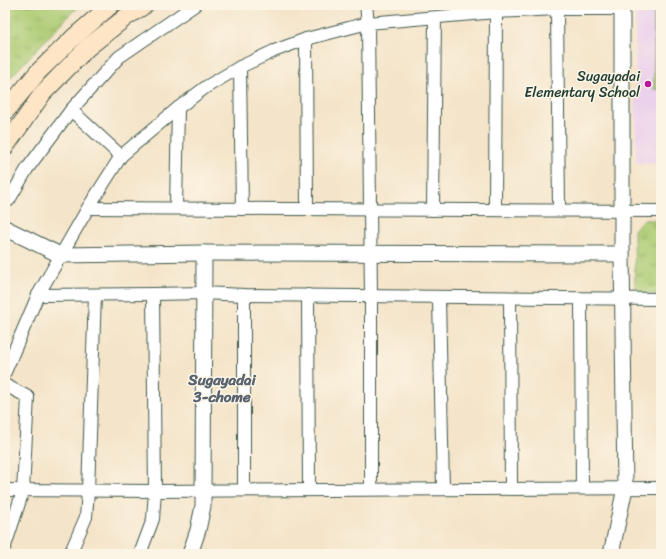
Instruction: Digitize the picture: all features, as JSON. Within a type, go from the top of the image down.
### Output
[{"type":"main road","points":[[5,112],[38,72],[73,38],[112,5]]},
{"type":"main road","points":[[5,147],[43,93],[87,48],[126,17],[145,5]]},
{"type":"street","points":[[10,200],[27,169],[71,110],[118,57],[195,5]]},
{"type":"street","points":[[366,5],[368,23],[371,296],[371,489]]},
{"type":"street","points":[[5,372],[38,295],[88,208],[121,156],[178,108],[206,87],[240,67],[274,51],[306,39],[368,23],[496,12],[622,7],[622,254],[625,488],[611,554]]},
{"type":"street","points":[[557,9],[559,210]]},
{"type":"street","points":[[495,210],[496,12]]},
{"type":"street","points":[[433,210],[435,18]]},
{"type":"street","points":[[306,39],[307,209]]},
{"type":"street","points":[[240,67],[242,209]]},
{"type":"street","points":[[176,208],[178,108]]},
{"type":"street","points":[[71,110],[121,156]]},
{"type":"street","points":[[88,208],[661,211]]},
{"type":"street","points":[[5,228],[60,255],[204,253],[622,254]]},
{"type":"street","points":[[190,554],[203,506],[204,253]]},
{"type":"street","points":[[38,295],[203,293],[244,295],[661,299]]},
{"type":"street","points":[[140,554],[153,519],[155,491],[153,294]]},
{"type":"street","points":[[70,554],[86,517],[95,295]]},
{"type":"street","points":[[244,295],[244,490]]},
{"type":"street","points":[[308,295],[309,490]]},
{"type":"street","points":[[439,297],[443,489]]},
{"type":"street","points":[[510,298],[511,488]]},
{"type":"street","points":[[581,299],[582,488]]},
{"type":"street","points":[[5,385],[28,397],[23,491],[5,546]]},
{"type":"street","points":[[5,490],[203,491],[661,488]]},
{"type":"shaded area","name":"Sugayadai Elementary School","points":[[635,5],[661,5],[661,164],[636,163]]},
{"type":"green space","points":[[5,5],[82,5],[72,12],[5,83]]},
{"type":"green space","points":[[654,5],[661,5],[661,89],[654,89]]},
{"type":"green space","points":[[643,220],[661,220],[661,294],[644,294],[635,286],[634,230]]},
{"type":"place","name":"Sugayadai Elementary School","points":[[648,84]]},
{"type":"district","name":"Sugayadai 3-chome","points":[[222,388]]}]
